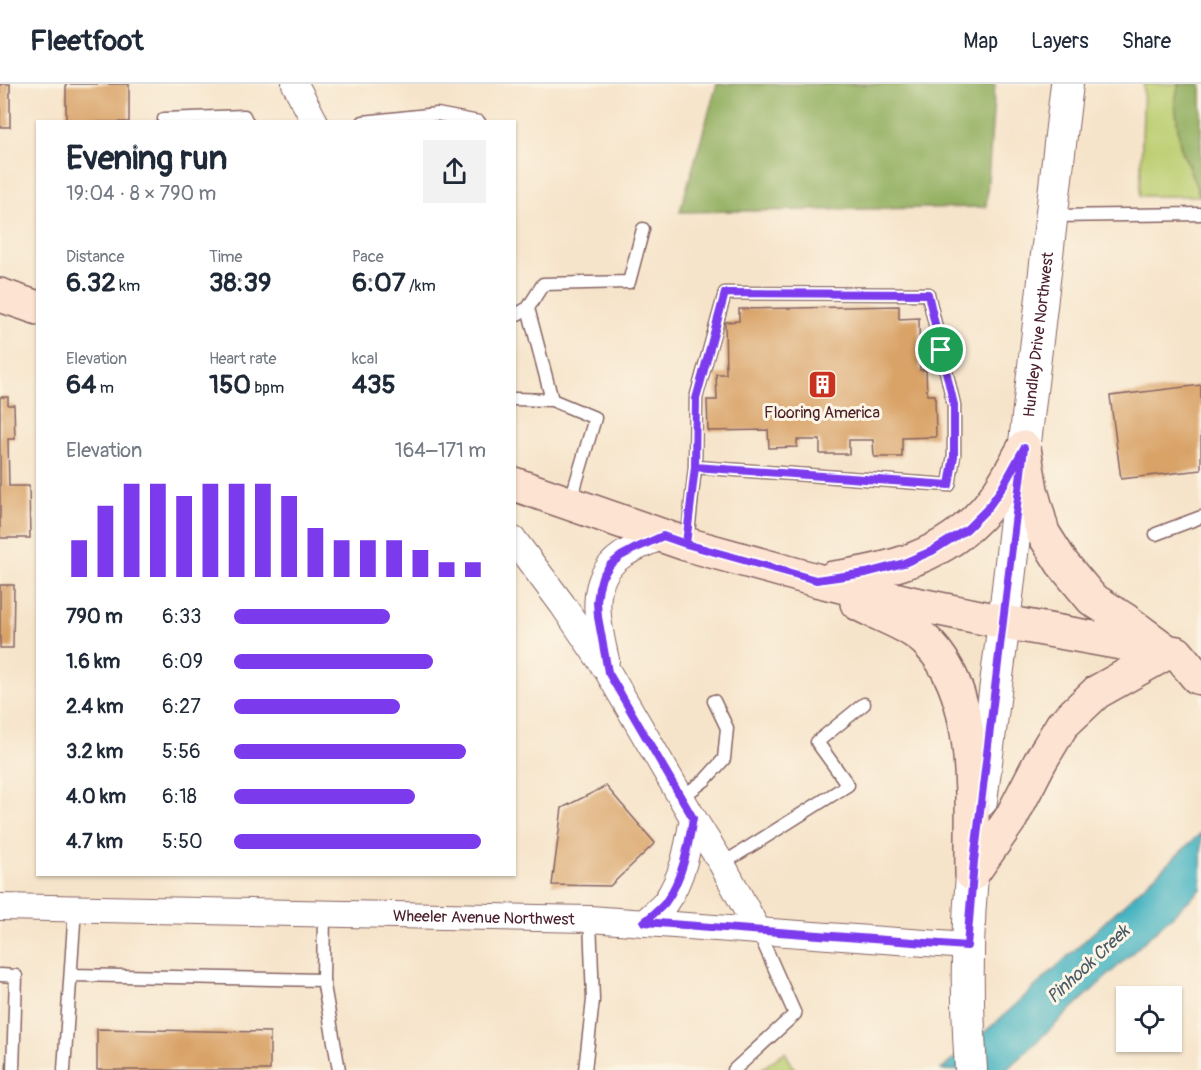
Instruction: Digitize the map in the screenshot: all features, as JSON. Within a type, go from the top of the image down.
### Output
[{"type":"main road","points":[[0,295],[36,307]]},
{"type":"main road","points":[[816,580],[866,573],[904,563],[932,551],[967,529],[987,509],[1002,488],[1024,448]]},
{"type":"main road","points":[[1024,448],[1031,490],[1043,533],[1062,563],[1092,599],[1182,650],[1197,677],[1201,678]]},
{"type":"main road","points":[[516,485],[675,540],[816,580],[915,604],[1004,622],[1182,650]]},
{"type":"main road","points":[[816,580],[908,628],[928,643],[943,662],[956,688],[965,718],[971,777],[972,873]]},
{"type":"main road","points":[[972,873],[1011,818],[1062,725],[1097,692],[1182,650]]},
{"type":"street","points":[[295,84],[314,120]]},
{"type":"street","name":"Hundley Drive Northwest","points":[[971,1070],[967,1014],[967,946],[972,873],[1067,84]]},
{"type":"street","points":[[608,672],[597,610],[602,577],[610,565],[621,556],[675,540]]},
{"type":"street","points":[[516,544],[562,604],[608,672],[722,864],[758,931]]},
{"type":"street","points":[[644,922],[664,904],[675,887],[685,862],[687,808]]},
{"type":"street","name":"Wheeler Avenue Northwest","points":[[0,907],[590,919],[967,946]]},
{"type":"lane","points":[[164,120],[244,116],[246,120]]},
{"type":"lane","points":[[401,120],[439,118],[459,120]]},
{"type":"lane","points":[[1052,216],[1201,214]]},
{"type":"lane","points":[[516,315],[528,308],[543,284],[629,282],[643,229]]},
{"type":"lane","points":[[675,540],[695,467],[696,399],[725,293],[928,294],[954,405],[954,456],[949,485],[695,467]]},
{"type":"lane","points":[[528,308],[552,400]]},
{"type":"lane","points":[[516,399],[552,400],[595,418],[569,504]]},
{"type":"lane","points":[[1156,534],[1201,517]]},
{"type":"lane","points":[[687,808],[705,780],[724,759],[727,728],[714,701]]},
{"type":"lane","points":[[722,864],[848,785],[817,742],[864,704]]},
{"type":"lane","points":[[64,1070],[75,908]]},
{"type":"lane","points":[[324,913],[322,980],[339,1070]]},
{"type":"lane","points":[[585,1070],[593,1000],[590,919]]},
{"type":"lane","points":[[734,1070],[795,1014],[758,931]]},
{"type":"lane","points":[[0,975],[16,976],[13,1070]]},
{"type":"lane","points":[[71,975],[322,980]]},
{"type":"green space","points":[[717,84],[995,84],[986,207],[680,212]]},
{"type":"green space","points":[[1144,84],[1179,84],[1175,102],[1180,145],[1200,196],[1140,196]]},
{"type":"green space","points":[[1179,84],[1201,84],[1201,196],[1180,145],[1175,102]]},
{"type":"green space","points":[[785,1052],[795,1070],[760,1070]]},
{"type":"water","name":"Pinhook Creek","points":[[1201,833],[1201,889],[1006,1070],[941,1070],[1010,1010]]},
{"type":"building","points":[[0,84],[10,84],[10,127],[0,127]]},
{"type":"building","points":[[66,84],[129,84],[129,120],[66,120]]},
{"type":"building","name":"Flooring America","points":[[899,306],[899,319],[919,318],[920,370],[926,370],[927,395],[935,395],[936,437],[902,438],[902,457],[874,457],[873,440],[849,440],[849,454],[820,454],[820,440],[797,440],[797,447],[769,448],[768,430],[708,431],[707,400],[717,400],[716,374],[726,374],[725,322],[739,321],[739,309]]},
{"type":"building","points":[[1201,385],[1201,470],[1121,479],[1110,396]]},
{"type":"building","points":[[0,397],[8,397],[8,405],[14,405],[15,439],[8,439],[9,486],[29,486],[30,538],[0,538]]},
{"type":"building","points":[[0,585],[14,585],[13,648],[0,648]]},
{"type":"building","points":[[606,786],[655,843],[610,886],[552,885],[562,808]]},
{"type":"building","points":[[97,1029],[270,1032],[270,1070],[97,1070]]},
{"type":"place","name":"Flooring America","points":[[822,384]]},
{"type":"route","points":[[941,350],[928,294],[725,293],[696,399],[695,467],[686,544],[816,580],[866,573],[904,563],[932,551],[967,529],[987,509],[1002,488],[1024,448],[974,861],[967,946],[644,922],[664,904],[675,887],[685,862],[693,818],[608,672],[600,633],[597,602],[602,577],[610,565],[621,556],[663,536],[686,544],[695,467],[949,485],[954,456],[954,405],[941,350]]}]
